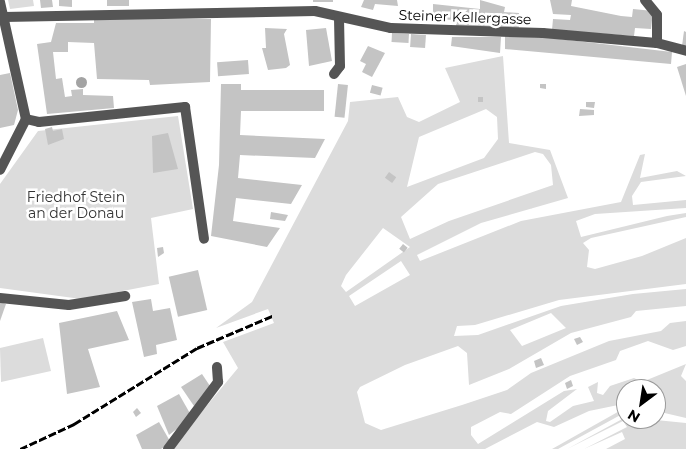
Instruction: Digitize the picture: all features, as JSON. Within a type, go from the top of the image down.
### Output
[{"type":"street","points":[[645,0],[657,15],[657,43]]},
{"type":"street","points":[[0,2],[26,119],[0,170]]},
{"type":"street","name":"Steiner Kellergasse","points":[[4,17],[315,12],[391,28],[657,43],[686,51]]},
{"type":"street","points":[[334,74],[340,66],[339,18]]},
{"type":"street","points":[[26,119],[40,122],[185,108],[204,239]]},
{"type":"street","points":[[0,298],[69,304],[125,296]]},
{"type":"street","points":[[168,449],[218,382],[217,367]]},
{"type":"green space","points":[[8,0],[33,0],[34,6],[10,9]]},
{"type":"green space","points":[[503,56],[509,143],[550,150],[568,198],[481,223],[417,255],[420,261],[521,221],[621,202],[640,155],[645,154],[640,178],[677,171],[686,176],[641,182],[632,196],[633,205],[686,200],[686,208],[595,214],[576,221],[581,237],[667,216],[686,213],[686,217],[591,238],[583,243],[589,250],[587,267],[595,269],[642,256],[686,238],[686,284],[559,300],[475,325],[457,326],[454,336],[478,335],[561,306],[633,294],[686,289],[686,306],[636,311],[631,317],[571,333],[509,369],[469,385],[467,353],[458,346],[405,365],[360,387],[357,392],[365,423],[381,430],[462,405],[507,390],[531,373],[609,341],[661,331],[670,323],[686,321],[686,346],[673,350],[648,341],[620,351],[616,360],[570,376],[511,414],[500,412],[471,427],[471,435],[478,444],[564,391],[577,389],[548,411],[546,421],[550,422],[573,406],[594,401],[588,387],[598,382],[597,393],[603,395],[610,386],[616,384],[616,405],[589,411],[554,427],[537,422],[485,449],[171,449],[238,368],[223,342],[274,323],[268,309],[216,328],[252,302],[348,121],[350,102],[398,97],[407,117],[419,122],[460,102],[445,68]],"holes":[[[486,109],[497,117],[498,139],[484,158],[407,187],[419,137]],[[535,152],[543,154],[551,165],[553,185],[449,221],[410,239],[401,217],[438,184]],[[383,228],[410,247],[346,292],[341,286],[346,275]],[[401,261],[410,275],[355,306],[349,296]],[[551,313],[566,328],[522,346],[510,330]]]},
{"type":"green space","name":"Friedhof Stein an der Donau","points":[[178,116],[193,209],[151,218],[159,284],[81,299],[0,288],[0,184],[38,131]]},
{"type":"green space","points":[[43,338],[51,371],[1,382],[0,348]]},
{"type":"green space","points":[[686,364],[681,376],[686,381],[686,418],[666,413],[666,379],[649,379]]},
{"type":"green space","points":[[616,413],[616,417],[558,449],[552,449]]},
{"type":"green space","points":[[666,421],[686,423],[686,449],[606,449],[625,439],[622,432],[584,449],[623,429],[666,429]]},
{"type":"green space","points":[[616,422],[616,424],[567,449]]},
{"type":"shaded area","points":[[81,76],[87,82],[81,88],[75,82]]},
{"type":"building","points":[[40,0],[52,0],[53,7],[41,8]]},
{"type":"building","points":[[59,0],[72,0],[72,7],[59,6]]},
{"type":"building","points":[[107,0],[129,0],[129,6],[107,6]]},
{"type":"building","points":[[313,0],[333,0],[333,2],[313,2]]},
{"type":"building","points":[[364,0],[397,0],[398,6],[375,4],[373,10],[361,7]]},
{"type":"building","points":[[480,0],[505,7],[504,12],[519,13],[519,28],[456,26],[456,20],[433,19],[433,4],[480,9]]},
{"type":"building","points":[[550,0],[572,0],[571,6],[621,16],[632,17],[633,9],[653,11],[651,29],[635,28],[634,36],[552,30],[553,19],[570,20],[571,15],[553,14]]},
{"type":"building","points":[[94,18],[211,19],[210,82],[150,85],[149,80],[97,79],[94,43],[68,42],[68,52],[53,52],[56,79],[62,78],[65,97],[72,96],[71,90],[83,89],[83,95],[113,96],[114,108],[47,114],[37,44],[51,42],[56,23],[94,23]]},
{"type":"building","points":[[265,28],[287,29],[284,34],[290,65],[286,68],[268,70],[262,48],[266,48]]},
{"type":"building","points":[[326,28],[332,61],[309,66],[306,30]]},
{"type":"building","points":[[684,31],[686,32],[686,46],[682,46]]},
{"type":"building","points":[[392,33],[409,34],[409,43],[392,42]]},
{"type":"building","points":[[411,34],[426,35],[425,48],[410,47]]},
{"type":"building","points":[[505,36],[551,38],[672,52],[671,64],[505,49]]},
{"type":"building","points":[[452,37],[501,37],[500,53],[451,46]]},
{"type":"building","points":[[368,46],[385,53],[372,77],[362,72],[366,64],[360,61]]},
{"type":"building","points":[[248,60],[249,74],[218,76],[217,62]]},
{"type":"building","points":[[686,64],[686,96],[677,67]]},
{"type":"building","points":[[10,73],[18,110],[14,125],[0,128],[0,75]]},
{"type":"building","points":[[221,84],[241,84],[241,90],[324,90],[324,111],[241,111],[240,135],[325,139],[315,158],[240,155],[238,178],[302,185],[291,204],[236,198],[233,221],[280,228],[267,247],[211,236],[219,165]]},
{"type":"building","points":[[338,84],[348,85],[344,118],[335,117]]},
{"type":"building","points":[[540,84],[546,84],[546,89],[540,88]]},
{"type":"building","points":[[372,85],[383,88],[381,96],[370,93]]},
{"type":"building","points":[[478,97],[483,97],[483,102],[478,102]]},
{"type":"building","points":[[586,102],[595,102],[594,108],[586,107]]},
{"type":"building","points":[[580,109],[594,110],[594,115],[579,116]]},
{"type":"building","points":[[52,127],[53,131],[62,129],[64,139],[48,145],[45,129]]},
{"type":"building","points":[[168,133],[178,169],[153,173],[152,136]]},
{"type":"building","points":[[389,172],[396,177],[392,183],[385,178]]},
{"type":"building","points":[[271,212],[288,215],[285,221],[270,219]]},
{"type":"building","points":[[403,244],[408,248],[404,252],[399,249]]},
{"type":"building","points":[[163,247],[164,253],[158,257],[157,248]]},
{"type":"building","points":[[198,270],[207,310],[178,317],[169,277]]},
{"type":"building","points":[[151,299],[153,311],[170,308],[177,340],[156,345],[157,354],[144,357],[132,302]]},
{"type":"building","points":[[0,302],[6,304],[0,321]]},
{"type":"building","points":[[117,311],[129,340],[88,349],[100,387],[67,394],[59,323]]},
{"type":"building","points":[[580,337],[583,342],[577,345],[574,339]]},
{"type":"building","points":[[541,358],[544,365],[536,368],[534,361]]},
{"type":"building","points":[[202,374],[212,389],[194,406],[181,387]]},
{"type":"building","points":[[571,380],[573,386],[567,389],[565,383]]},
{"type":"building","points":[[179,394],[192,417],[169,435],[157,406]]},
{"type":"building","points":[[137,408],[141,413],[136,417],[133,412]]},
{"type":"building","points":[[159,422],[171,443],[161,449],[142,449],[136,435]]},
{"type":"railway","points":[[20,449],[74,424],[197,348],[272,316]]}]
